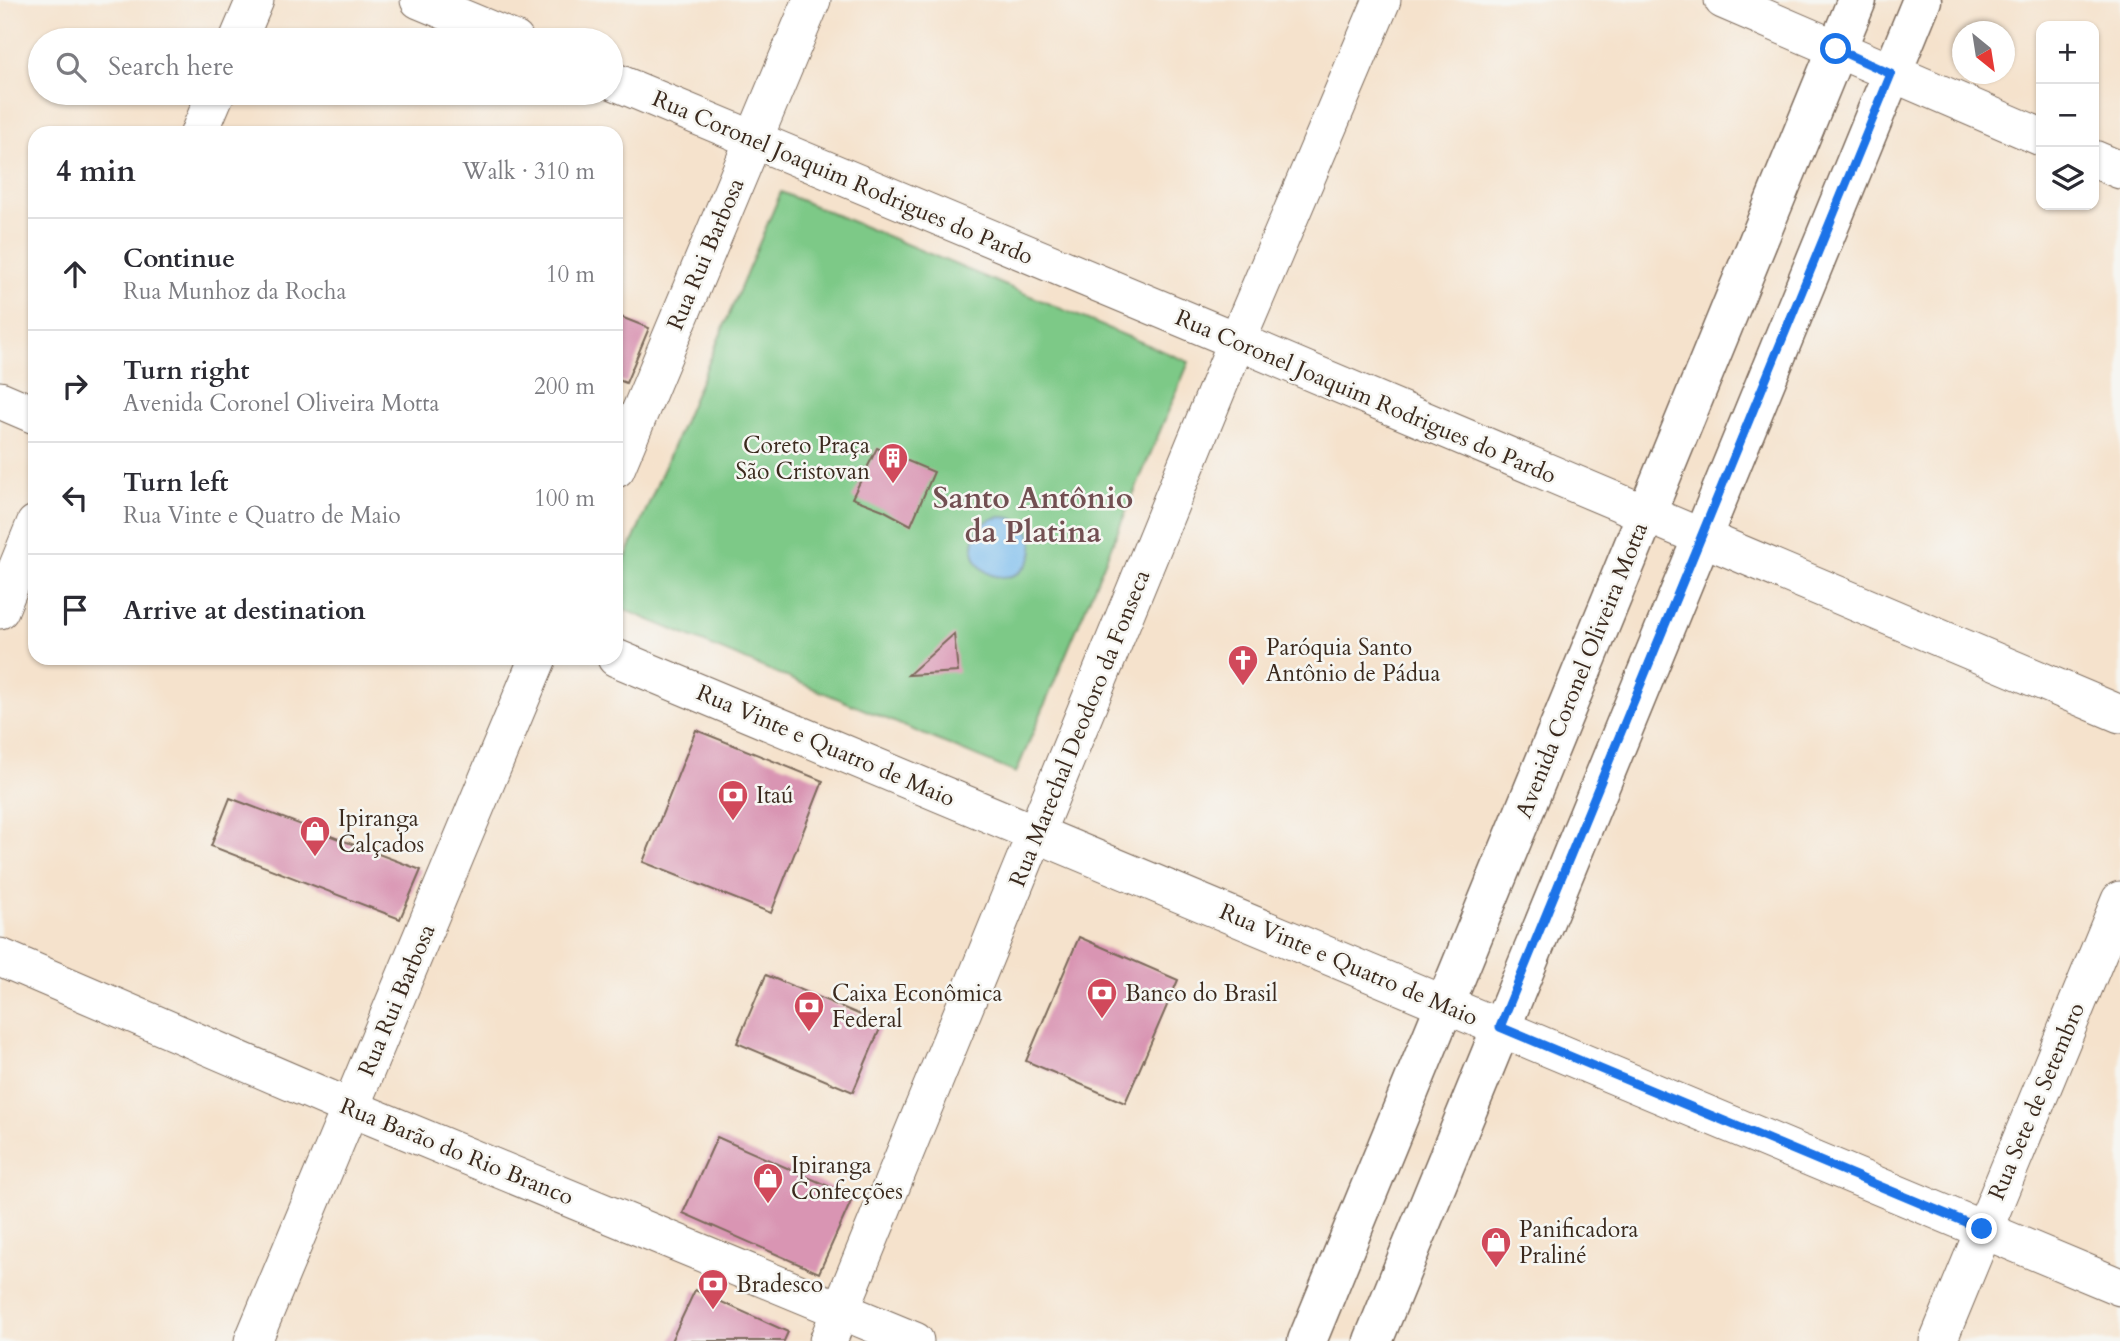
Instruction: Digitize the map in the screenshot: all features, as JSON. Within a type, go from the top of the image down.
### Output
[{"type":"street","points":[[243,28],[255,0]]},
{"type":"street","points":[[419,0],[486,28]]},
{"type":"street","name":"Rua Rui Barbosa","points":[[623,452],[812,0]]},
{"type":"street","name":"Rua Marechal Deodoro da Fonseca","points":[[833,1331],[1237,341],[1382,0]]},
{"type":"street","points":[[1723,0],[2036,135]]},
{"type":"street","name":"Avenida Coronel Oliveira Motta","points":[[1307,1341],[1857,0]]},
{"type":"street","points":[[1373,1341],[1922,0]]},
{"type":"street","name":"Rua Coronel Joaquim Rodrigues do Pardo","points":[[623,85],[2120,714]]},
{"type":"street","points":[[202,126],[210,105]]},
{"type":"street","points":[[2099,161],[2120,170]]},
{"type":"street","points":[[0,400],[28,412]]},
{"type":"street","points":[[0,610],[28,541]]},
{"type":"street","name":"Rua Vinte e Quatro de Maio","points":[[623,661],[2120,1287]]},
{"type":"street","name":"Rua Rui Barbosa","points":[[253,1341],[535,665]]},
{"type":"street","name":"Rua Sete de Setembro","points":[[1938,1341],[2120,900]]},
{"type":"street","name":"Rua Barão do Rio Branco","points":[[0,957],[351,1108],[833,1331],[915,1341]]},
{"type":"green space","points":[[781,192],[1189,362],[1016,773],[623,609],[623,564]]},
{"type":"water","points":[[997,517],[1009,517],[1028,530],[1033,547],[1031,559],[1020,572],[1009,577],[997,577],[978,564],[973,553],[973,541],[986,522]]},
{"type":"building","points":[[623,318],[649,328],[626,383],[623,382]]},
{"type":"building","name":"Coreto Praça São Cristovan","points":[[877,448],[934,472],[911,525],[852,498]]},
{"type":"building","points":[[954,634],[958,672],[908,675]]},
{"type":"building","name":"Itaú","points":[[696,730],[823,781],[771,913],[643,862]]},
{"type":"building","name":"Ipiranga Calçados","points":[[230,798],[421,870],[400,919],[211,846]]},
{"type":"building","name":"Banco do Brasil","points":[[1079,937],[1178,980],[1125,1103],[1026,1061]]},
{"type":"building","name":"Caixa Econômica Federal","points":[[766,975],[882,1024],[853,1092],[737,1043]]},
{"type":"building","name":"Ipiranga Confecções","points":[[717,1137],[853,1197],[819,1273],[683,1213]]},
{"type":"building","name":"Bradesco","points":[[695,1290],[788,1332],[784,1341],[671,1341]]},
{"type":"place","name":"Coreto Praça São Cristovan","points":[[893,485]]},
{"type":"place","name":"Paróquia Santo Antônio de Pádua","points":[[1243,687]]},
{"type":"place","name":"Itaú","points":[[733,822]]},
{"type":"place","name":"Ipiranga Calçados","points":[[315,858]]},
{"type":"place","name":"Banco do Brasil","points":[[1102,1020]]},
{"type":"place","name":"Caixa Econômica Federal","points":[[809,1033]]},
{"type":"place","name":"Ipiranga Confecções","points":[[768,1205]]},
{"type":"place","name":"Panificadora Praliné","points":[[1496,1269]]},
{"type":"place","name":"Bradesco","points":[[713,1311]]},
{"type":"district","name":"Santo Antônio da Platina","points":[[1033,515]]},
{"type":"route","points":[[1836,49],[1891,74],[1500,1027],[1982,1229]]}]
